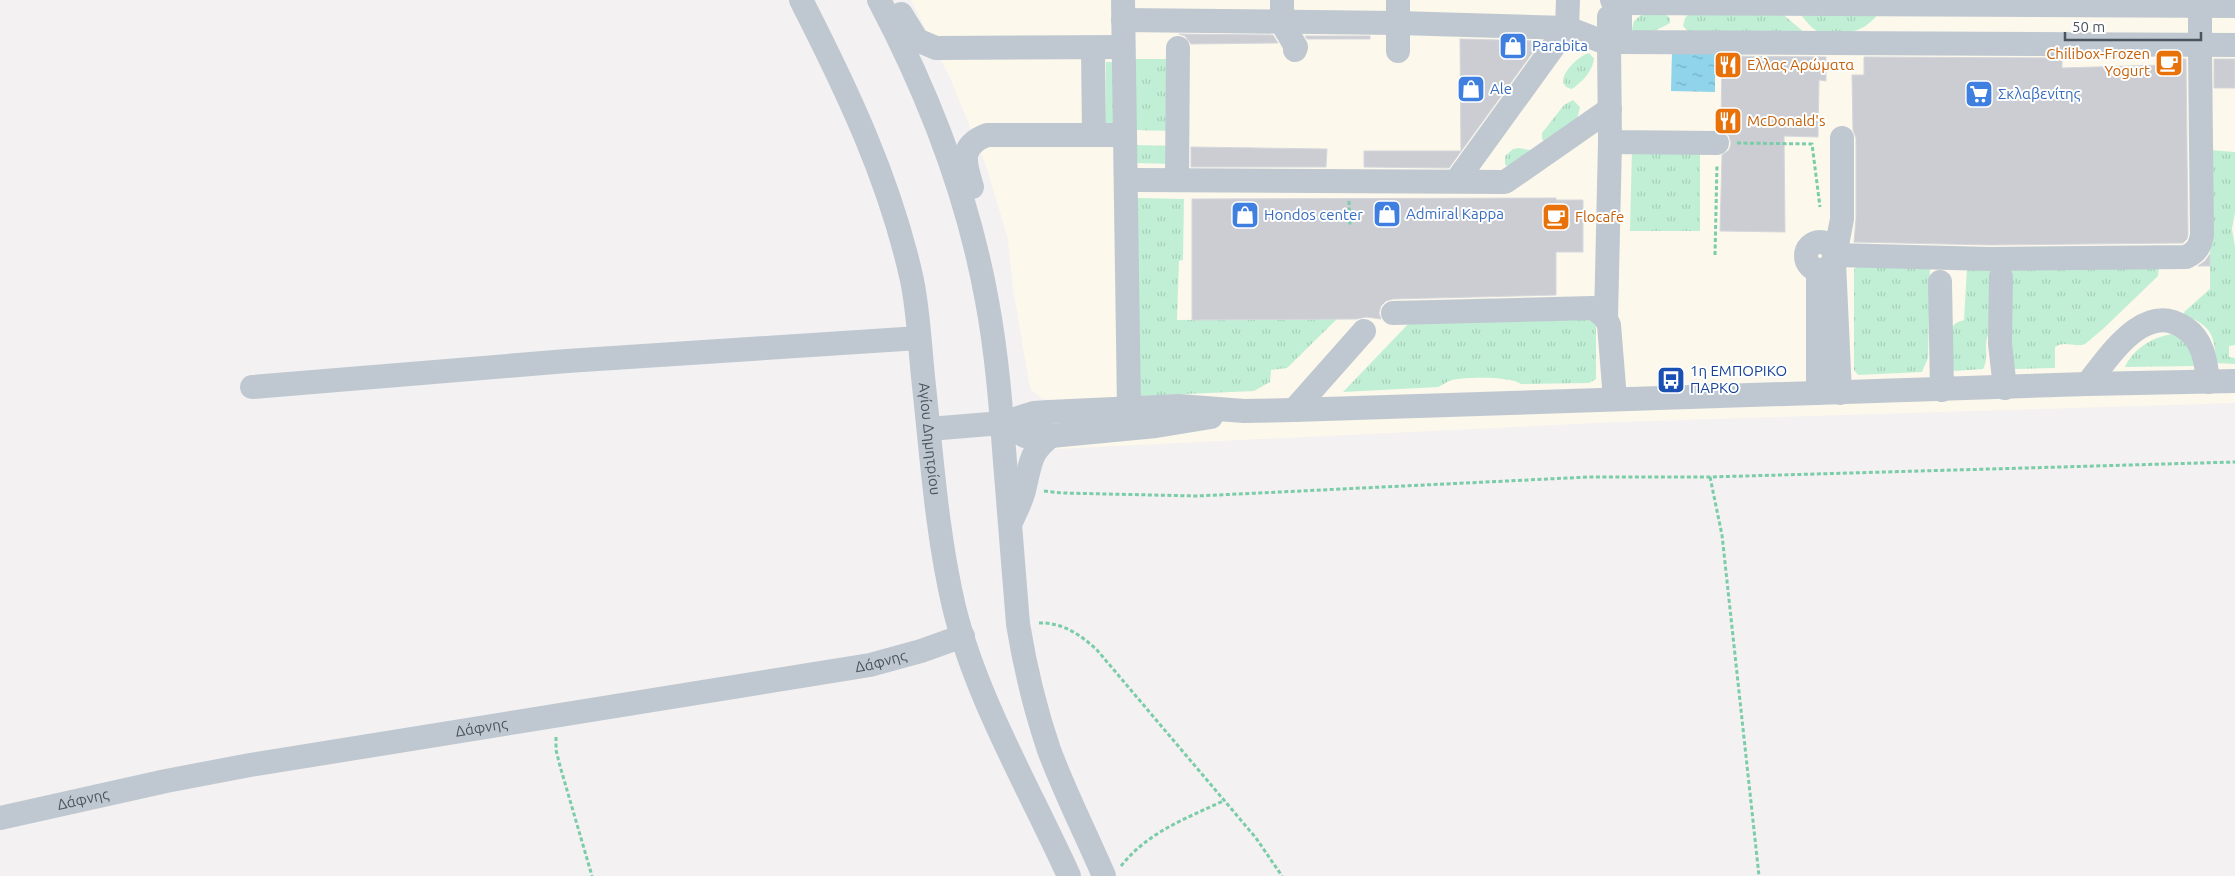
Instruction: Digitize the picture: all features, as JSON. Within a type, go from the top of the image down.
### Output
[{"type":"street","name":"Αγίου Δημητρίου","points":[[800,0],[852,102],[886,190],[912,281],[948,576],[962,636],[982,690],[1069,876]]},
{"type":"street","points":[[879,0],[915,73],[941,136],[965,208],[985,288],[998,366],[1018,624],[1033,697],[1044,734],[1064,787],[1111,873]]},
{"type":"street","points":[[893,0],[917,40],[936,48],[1093,49],[1123,47]]},
{"type":"street","points":[[1398,0],[1398,51]]},
{"type":"street","points":[[1457,180],[1567,28],[1568,0]]},
{"type":"street","points":[[1828,258],[2120,259],[2181,258],[2194,253],[2201,242],[2202,227],[2200,0]]},
{"type":"street","points":[[1615,400],[1611,338],[1606,319],[1614,1],[2235,6]]},
{"type":"street","points":[[1129,408],[1122,10],[1282,11],[1398,23],[1567,28],[1614,43],[2235,46]]},
{"type":"street","points":[[1282,11],[1296,47],[1295,50]]},
{"type":"street","points":[[1177,180],[1178,48]]},
{"type":"street","points":[[1093,49],[1094,135]]},
{"type":"street","points":[[1136,180],[1457,180],[1505,182],[1610,109]]},
{"type":"street","points":[[985,288],[989,272],[988,246],[964,164],[969,149],[976,140],[987,135],[1125,135]]},
{"type":"street","points":[[1829,393],[1828,258],[1842,219],[1842,138]]},
{"type":"street","points":[[1610,142],[1717,143]]},
{"type":"street","points":[[2001,277],[2000,344],[2005,388]]},
{"type":"street","points":[[1940,282],[1942,390]]},
{"type":"street","points":[[1392,313],[1588,307],[1598,310],[1606,319]]},
{"type":"street","points":[[2087,384],[2132,333],[2144,324],[2156,319],[2175,322],[2189,330],[2205,354],[2208,382]]},
{"type":"street","points":[[1294,410],[1364,331]]},
{"type":"street","points":[[252,387],[567,361],[920,338]]},
{"type":"street","points":[[929,429],[1002,423],[1034,413],[1179,406],[1244,411],[1294,410],[2087,384],[2235,381]]},
{"type":"street","points":[[1002,423],[1026,436],[1051,436],[1156,426],[1244,411]]},
{"type":"street","points":[[1010,526],[1025,486],[1027,470],[1034,455],[1051,436]]},
{"type":"street","name":"Δάφνης","points":[[0,818],[184,777],[476,730],[558,714],[870,665],[921,651],[962,636]]},
{"type":"path","points":[[1715,255],[1717,143],[1812,144],[1828,258]]},
{"type":"path","points":[[1350,198],[1350,226]]},
{"type":"path","points":[[1025,486],[1037,490],[1062,493],[1196,496],[1589,477],[1710,477],[2235,462]]},
{"type":"path","points":[[1710,477],[1722,535],[1759,876]]},
{"type":"path","points":[[1018,624],[1043,623],[1061,626],[1082,636],[1126,683],[1223,801],[1256,838],[1282,876]]},
{"type":"path","points":[[558,714],[556,750],[592,876]]},
{"type":"path","points":[[1111,873],[1135,848],[1182,819],[1223,801]]},
{"type":"shaded area","points":[[911,0],[2235,0],[2235,403],[1618,422],[1055,449],[1051,400],[1043,399],[1031,390],[1029,383],[1013,288],[1008,239],[986,166],[950,78]]},
{"type":"green space","points":[[1780,12],[1805,33],[1690,33],[1683,26],[1685,18],[1690,13]]},
{"type":"green space","points":[[1665,14],[1670,18],[1670,23],[1653,31],[1634,33],[1632,29],[1634,21],[1641,15]]},
{"type":"green space","points":[[1878,14],[1860,29],[1838,35],[1819,32],[1810,26],[1801,15]]},
{"type":"green space","points":[[1589,53],[1594,59],[1589,72],[1572,89],[1566,86],[1563,82],[1567,70],[1578,59]]},
{"type":"green space","points":[[1134,59],[1173,59],[1173,131],[1134,130]]},
{"type":"green space","points":[[1106,62],[1119,62],[1119,123],[1106,123]]},
{"type":"green space","points":[[1573,100],[1580,107],[1577,120],[1544,141],[1542,133],[1564,105]]},
{"type":"green space","points":[[1137,145],[1172,146],[1171,164],[1136,163]]},
{"type":"green space","points":[[1632,148],[1700,152],[1700,231],[1630,231]]},
{"type":"green space","points":[[1513,149],[1530,150],[1509,168],[1505,164],[1505,156]]},
{"type":"green space","points":[[2210,150],[2235,152],[2235,212],[2232,229],[2235,247],[2235,345],[2229,346],[2229,357],[2235,358],[2235,364],[2216,363],[2215,346],[2210,333],[2201,323],[2185,316],[2184,312],[2210,289]]},
{"type":"green space","points":[[1137,198],[1184,199],[1183,260],[1179,261],[1177,320],[1337,319],[1287,368],[1271,370],[1270,382],[1254,391],[1140,396]]},
{"type":"green space","points":[[2159,266],[2158,276],[2085,344],[2062,344],[2055,347],[2055,368],[2015,369],[1990,332],[1983,369],[1954,371],[1950,335],[1954,325],[1964,320],[1967,267]]},
{"type":"green space","points":[[1856,267],[1930,267],[1928,358],[1922,372],[1858,375],[1854,370],[1854,270]]},
{"type":"green space","points":[[1592,318],[1596,323],[1596,379],[1589,383],[1521,384],[1498,378],[1467,378],[1448,381],[1438,387],[1343,392],[1413,319]]},
{"type":"green space","points":[[2175,334],[2191,345],[2194,366],[2125,367],[2139,348],[2160,337]]},
{"type":"water","points":[[1672,51],[1715,51],[1715,92],[1671,91]]},
{"type":"building","points":[[1179,34],[1273,35],[1278,43],[1191,44],[1185,36]]},
{"type":"building","points":[[1305,36],[1370,36],[1370,39],[1307,39]]},
{"type":"building","points":[[1460,39],[1541,41],[1449,168],[1364,167],[1364,151],[1461,151]]},
{"type":"building","points":[[1722,56],[1826,57],[1826,81],[1819,80],[1818,137],[1784,136],[1785,232],[1720,231],[1722,155],[1729,150],[1731,144],[1729,136],[1721,130]]},
{"type":"building","points":[[1864,57],[2062,58],[2062,68],[2163,65],[2163,58],[2186,59],[2187,239],[2183,243],[1991,245],[1854,242],[1856,219],[1856,138],[1853,130],[1852,75],[1864,75]]},
{"type":"building","points":[[2214,59],[2235,59],[2235,88],[2214,88]]},
{"type":"building","points":[[1191,147],[1327,149],[1326,167],[1191,167]]},
{"type":"building","points":[[1556,198],[1556,200],[1583,200],[1583,252],[1556,252],[1556,295],[1393,299],[1386,301],[1381,306],[1379,313],[1381,319],[1366,317],[1357,319],[1192,320],[1192,199]]},
{"type":"building","points":[[2210,254],[2210,266],[2198,266],[2205,261]]},
{"type":"place","name":"Parabita","points":[[1513,46]]},
{"type":"place","name":"Chilibox-Frozen Yogurt","points":[[2169,63]]},
{"type":"place","name":"Ελλας Αρώματα","points":[[1728,65]]},
{"type":"place","name":"Ale","points":[[1471,89]]},
{"type":"place","name":"Σκλαβενίτης","points":[[1979,94]]},
{"type":"place","name":"McDonald's","points":[[1728,121]]},
{"type":"place","name":"Admiral Kappa","points":[[1387,214]]},
{"type":"place","name":"Hondos center","points":[[1245,215]]},
{"type":"place","name":"Flocafe","points":[[1556,217]]},
{"type":"place","name":"1η ΕΜΠΟΡΙΚΟ ΠΑΡΚΟ","points":[[1671,380]]}]
